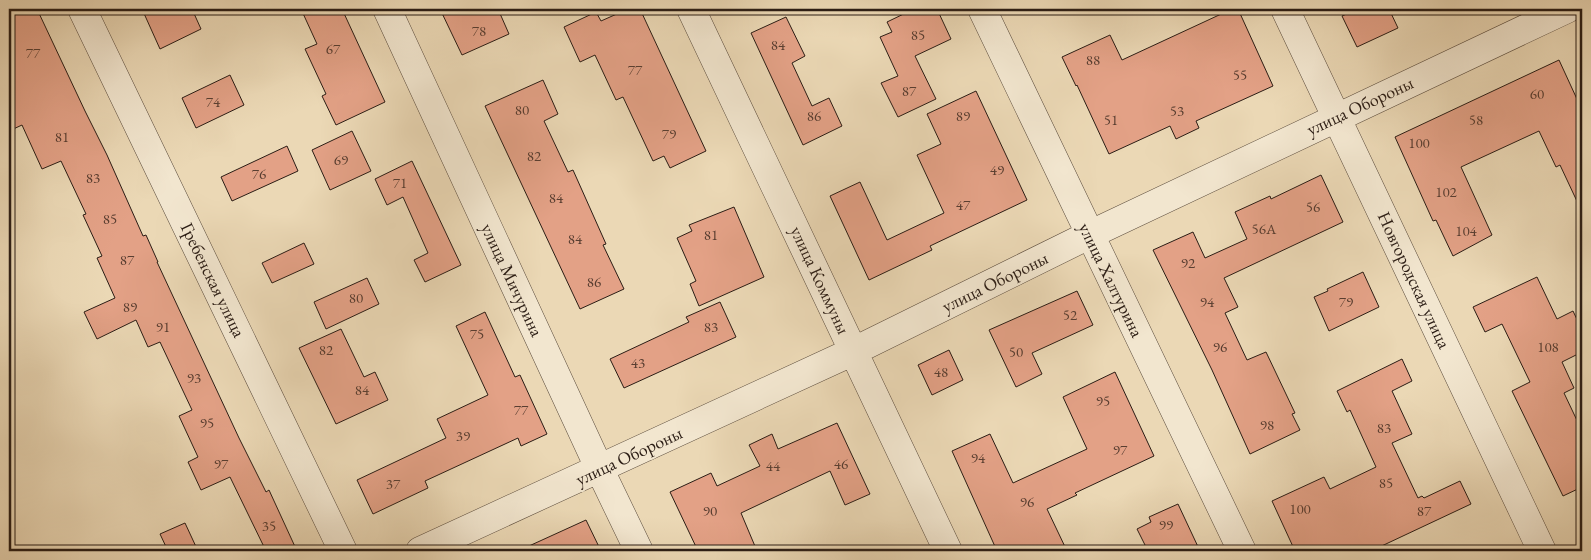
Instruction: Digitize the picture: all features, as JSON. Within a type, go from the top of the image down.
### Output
[{"type":"street","name":"Гребенская улица","points":[[82,9],[343,551]]},
{"type":"street","name":"улица Мичурина","points":[[387,9],[639,551]]},
{"type":"street","name":"улица Коммуны","points":[[691,9],[948,551]]},
{"type":"street","name":"улица Халтурина","points":[[982,9],[1242,551]]},
{"type":"street","name":"Новгородская улица","points":[[1286,9],[1542,551]]},
{"type":"street","name":"улица Обороны","points":[[420,551],[600,470],[854,351],[1089,235],[1568,9]]},
{"type":"building","points":[[9,9],[37,9],[107,155],[143,236],[146,235],[239,438],[266,492],[269,490],[297,551],[266,551],[230,477],[201,490],[188,462],[198,457],[179,416],[192,410],[160,342],[148,347],[136,320],[97,339],[84,312],[115,298],[97,258],[102,256],[83,215],[86,214],[61,161],[42,169],[22,125],[9,131]]},
{"type":"building","points":[[142,9],[192,9],[201,29],[160,49]]},
{"type":"building","points":[[301,9],[342,9],[385,102],[336,125],[322,96],[326,94],[305,49],[317,44]]},
{"type":"building","points":[[440,9],[498,9],[509,34],[462,55]]},
{"type":"building","points":[[628,9],[640,9],[706,151],[670,168],[664,156],[653,161],[623,97],[616,100],[595,55],[580,62],[564,27],[596,12],[601,21]]},
{"type":"building","points":[[914,9],[937,9],[951,39],[915,56],[936,99],[898,117],[881,83],[898,76],[880,37],[892,32],[887,22]]},
{"type":"building","points":[[1232,9],[1238,9],[1273,86],[1196,121],[1199,128],[1176,139],[1170,126],[1109,154],[1062,57],[1110,35],[1122,60]]},
{"type":"building","points":[[1358,9],[1389,9],[1398,28],[1357,47],[1342,16]]},
{"type":"building","points":[[786,17],[805,56],[792,63],[812,106],[829,98],[842,126],[803,145],[751,33]]},
{"type":"building","points":[[1559,60],[1582,110],[1582,212],[1560,165],[1556,167],[1539,131],[1461,167],[1492,235],[1453,256],[1436,220],[1433,221],[1395,137]]},
{"type":"building","points":[[230,75],[244,105],[196,128],[182,98]]},
{"type":"building","points":[[543,80],[558,114],[544,121],[568,172],[573,170],[606,244],[603,245],[624,289],[580,309],[485,106]]},
{"type":"building","points":[[976,91],[1027,200],[930,246],[932,250],[869,280],[830,196],[860,182],[887,240],[944,213],[917,155],[941,144],[927,114]]},
{"type":"building","points":[[352,131],[371,171],[330,190],[312,150]]},
{"type":"building","points":[[287,146],[298,171],[232,201],[221,177]]},
{"type":"building","points":[[412,161],[461,265],[425,282],[414,260],[428,253],[403,197],[387,205],[375,179]]},
{"type":"building","points":[[1321,175],[1343,222],[1224,278],[1238,307],[1225,313],[1247,360],[1266,352],[1295,413],[1292,414],[1300,430],[1250,454],[1212,370],[1153,250],[1193,232],[1205,258],[1247,239],[1235,212],[1270,196],[1271,199]]},
{"type":"building","points":[[734,207],[764,277],[699,306],[690,284],[696,281],[677,238],[692,231],[689,225]]},
{"type":"building","points":[[304,243],[314,264],[272,283],[262,263]]},
{"type":"building","points":[[1363,272],[1379,307],[1329,331],[1314,297]]},
{"type":"building","points":[[1537,277],[1557,319],[1573,311],[1582,330],[1582,352],[1562,362],[1574,388],[1564,393],[1582,431],[1582,487],[1563,496],[1512,391],[1530,382],[1502,324],[1485,332],[1473,307]]},
{"type":"building","points":[[367,278],[379,304],[326,329],[314,302]]},
{"type":"building","points":[[1077,291],[1093,325],[1032,353],[1042,374],[1016,387],[989,330]]},
{"type":"building","points":[[720,302],[736,337],[624,388],[610,359],[689,322],[686,317]]},
{"type":"building","points":[[485,312],[515,377],[520,375],[547,434],[521,446],[518,438],[425,481],[428,488],[373,514],[357,480],[446,438],[437,419],[488,395],[456,326]]},
{"type":"building","points":[[341,329],[364,377],[375,372],[388,400],[336,424],[299,348]]},
{"type":"building","points":[[949,350],[963,380],[932,395],[918,365]]},
{"type":"building","points":[[1402,359],[1412,381],[1392,391],[1412,434],[1392,443],[1418,498],[1422,496],[1424,498],[1460,481],[1471,504],[1371,551],[1295,551],[1272,501],[1324,477],[1330,489],[1376,467],[1350,410],[1347,412],[1337,391]]},
{"type":"building","points":[[1115,372],[1154,456],[1075,493],[1077,495],[1047,509],[1067,551],[997,551],[952,451],[990,434],[1013,483],[1087,449],[1063,397]]},
{"type":"building","points":[[837,423],[870,494],[845,505],[830,471],[741,513],[757,551],[698,551],[670,492],[711,473],[717,486],[760,466],[749,445],[772,434],[778,449]]},
{"type":"building","points":[[1178,504],[1200,551],[1148,551],[1137,529],[1151,522],[1149,517]]},
{"type":"building","points":[[586,520],[601,551],[518,551]]},
{"type":"building","points":[[185,523],[198,551],[168,551],[160,534]]}]
